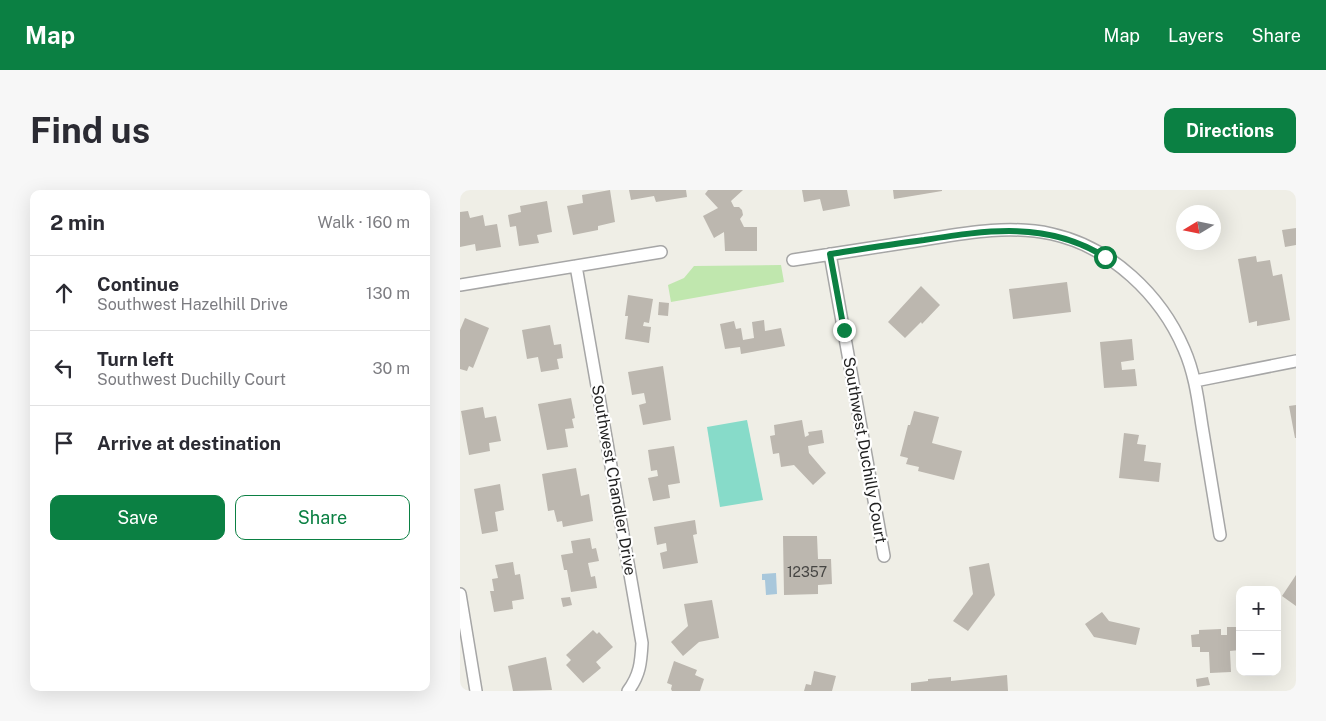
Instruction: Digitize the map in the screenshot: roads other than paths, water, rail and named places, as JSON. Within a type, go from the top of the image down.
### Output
[{"type":"street","points":[[793,260],[1000,230],[1050,234],[1078,243],[1114,262],[1142,285],[1159,305],[1184,349],[1195,381],[1220,535]]},
{"type":"street","points":[[460,285],[661,252]]},
{"type":"street","name":"Southwest Duchilly Court","points":[[830,254],[884,556]]},
{"type":"street","name":"Southwest Chandler Drive","points":[[576,266],[642,643],[641,664],[628,691]]},
{"type":"street","points":[[1195,381],[1296,361]]},
{"type":"street","points":[[460,594],[476,691]]}]
